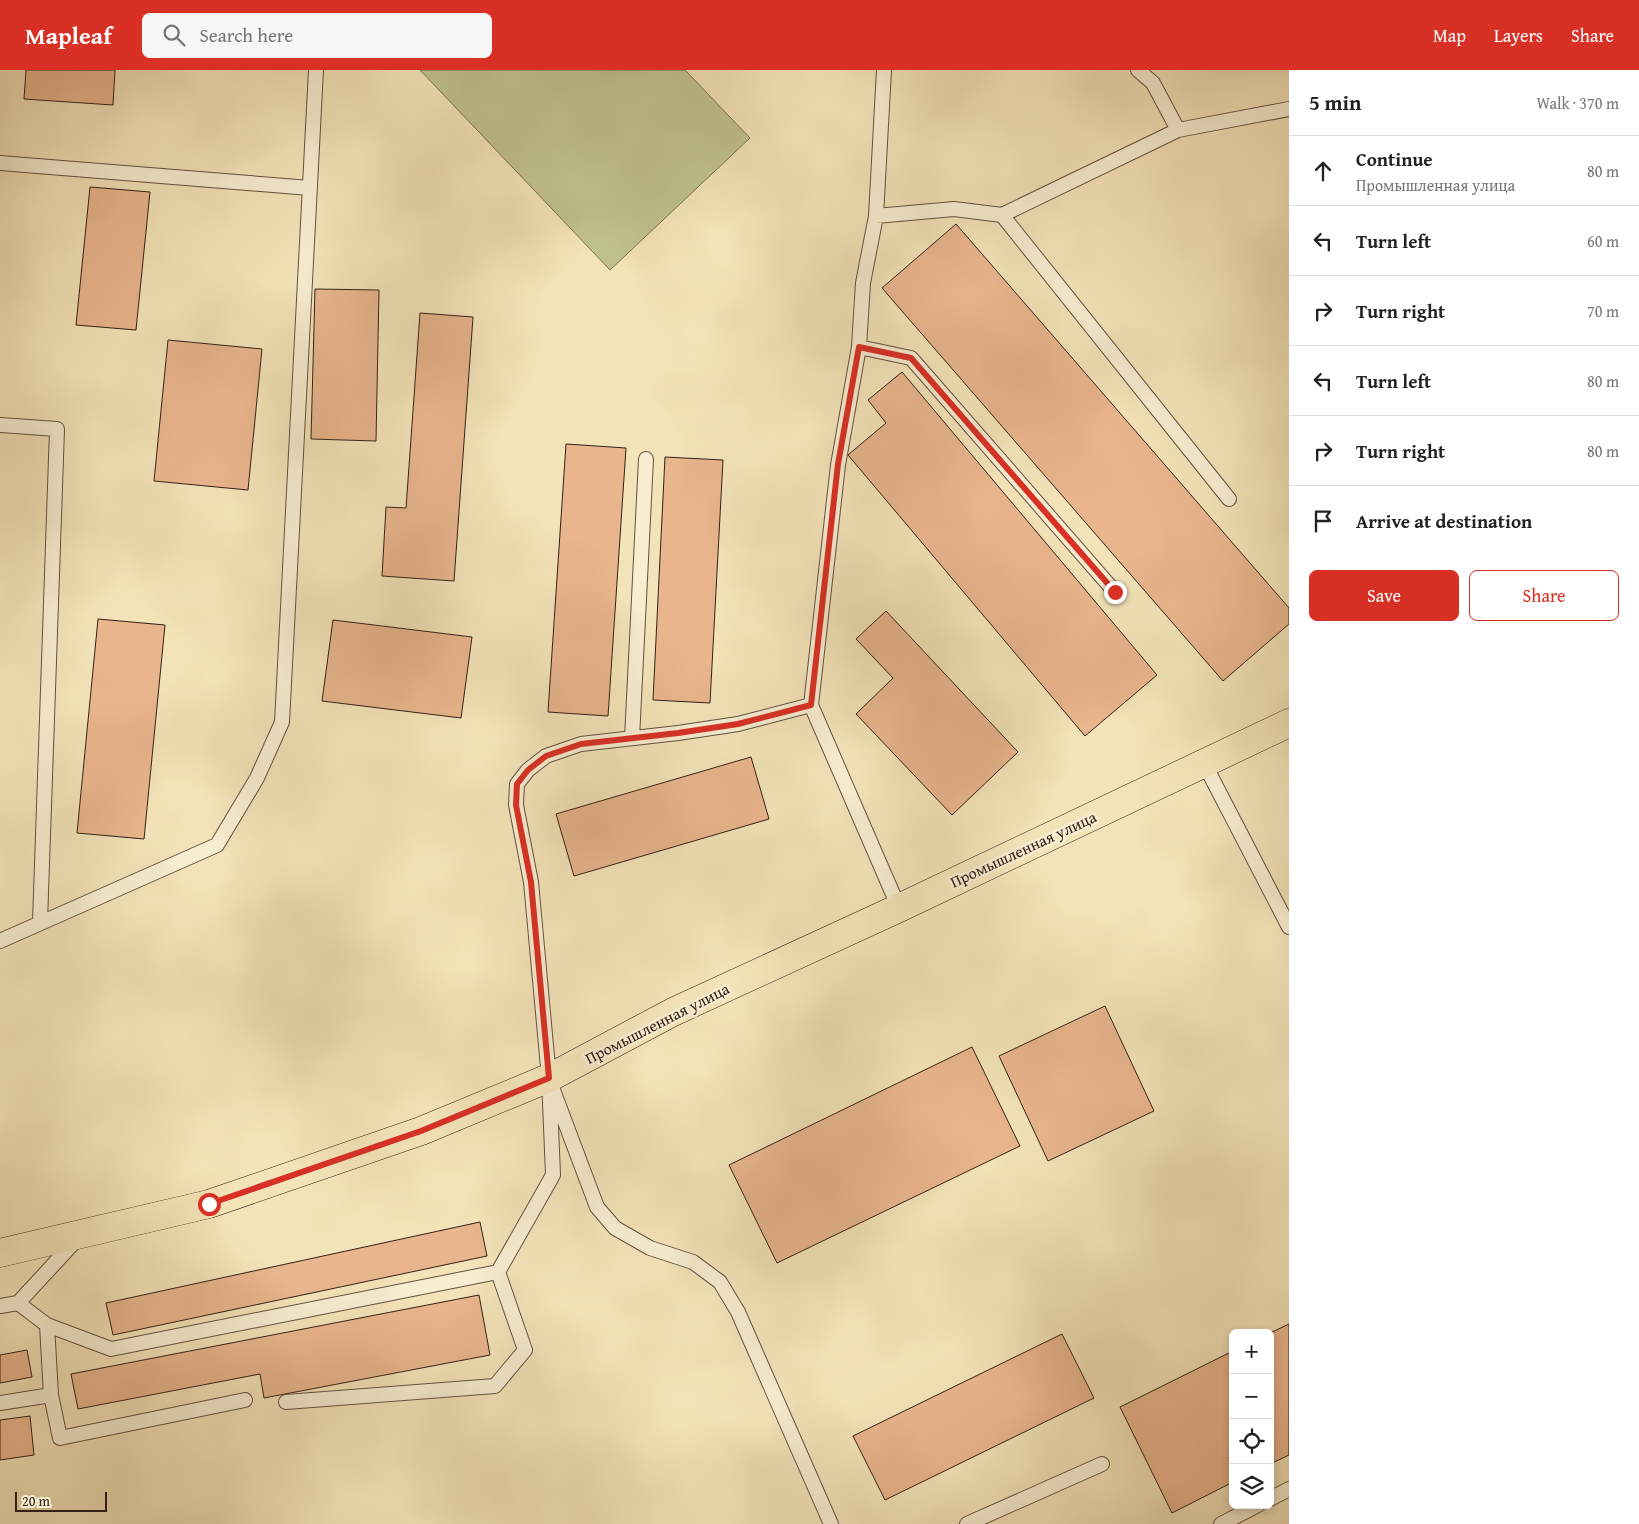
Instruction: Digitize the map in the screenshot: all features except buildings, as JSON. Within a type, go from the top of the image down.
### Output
[{"type":"main road","name":"Промышленная улица","points":[[0,1253],[209,1204],[421,1131],[549,1078],[673,1012],[899,908],[1289,723]]},
{"type":"lane","points":[[0,941],[217,845],[257,778],[282,722],[316,70]]},
{"type":"lane","points":[[884,70],[876,216],[863,283],[859,347],[838,464],[811,705],[899,908]]},
{"type":"lane","points":[[1138,70],[1153,83],[1178,130]]},
{"type":"lane","points":[[876,216],[954,209],[1002,216],[1178,130],[1289,109]]},
{"type":"lane","points":[[0,163],[310,188]]},
{"type":"lane","points":[[1002,216],[1229,498]]},
{"type":"lane","points":[[859,347],[911,358],[1115,592]]},
{"type":"lane","points":[[0,425],[57,429],[40,922]]},
{"type":"lane","points":[[632,738],[646,458]]},
{"type":"lane","points":[[286,1402],[495,1386],[525,1350],[498,1272],[553,1175],[549,1078],[531,882],[516,805],[517,784],[528,770],[546,756],[581,744],[738,724],[811,705]]},
{"type":"lane","points":[[1204,763],[1289,927]]},
{"type":"lane","points":[[549,1078],[596,1206],[615,1228],[650,1248],[693,1262],[720,1282],[738,1312],[832,1524]]},
{"type":"lane","points":[[0,1306],[18,1303],[83,1234]]},
{"type":"lane","points":[[18,1303],[47,1325],[111,1349],[498,1272]]},
{"type":"lane","points":[[47,1325],[51,1395],[60,1438],[245,1400]]},
{"type":"lane","points":[[0,1403],[51,1395]]},
{"type":"lane","points":[[967,1524],[1102,1464]]},
{"type":"lane","points":[[1274,1497],[1289,1490]]},
{"type":"lane","points":[[1222,1524],[1250,1509]]},
{"type":"green space","points":[[420,70],[685,70],[750,138],[610,270]]},
{"type":"route","points":[[209,1204],[421,1131],[549,1078],[531,882],[516,805],[517,784],[528,770],[546,756],[581,744],[738,724],[811,705],[838,464],[859,347],[911,358],[1115,592]]}]
